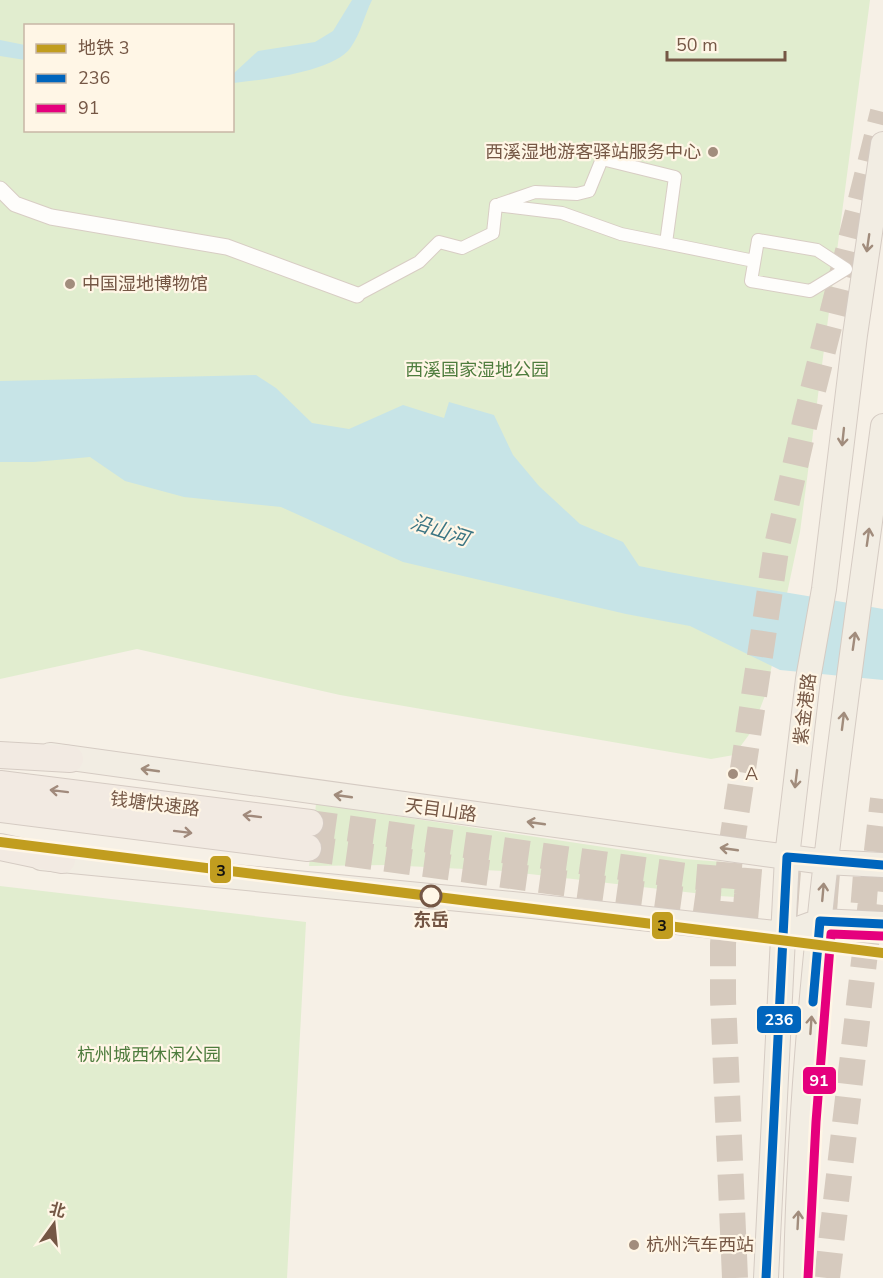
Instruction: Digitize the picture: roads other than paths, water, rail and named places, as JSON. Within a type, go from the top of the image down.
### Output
[{"type":"highway","points":[[0,755],[70,759]]},
{"type":"highway","name":"钱塘快速路","points":[[0,784],[309,836],[0,809]]},
{"type":"highway","points":[[0,847],[62,860]]},
{"type":"main road","name":"紫金港路","points":[[766,1278],[787,857],[808,679],[825,589],[855,336],[883,144]]},
{"type":"main road","points":[[796,1278],[804,1121],[825,862],[883,426]]},
{"type":"main road","name":"天目山路","points":[[0,746],[70,759],[787,857],[825,862],[883,865]]},
{"type":"main road","points":[[0,854],[531,906],[784,934],[820,921],[883,924]]},
{"type":"street","points":[[496,205],[536,192],[577,194],[589,191],[602,159],[675,177],[666,243]]},
{"type":"street","points":[[0,189],[15,204],[51,217],[227,247],[357,295],[419,262],[439,242],[462,248],[493,233],[496,205]]},
{"type":"street","points":[[496,205],[562,213],[621,234],[754,261]]},
{"type":"street","points":[[758,240],[816,250],[846,269],[810,291],[751,281],[754,261],[758,240]]},
{"type":"water","points":[[352,0],[372,0],[354,42],[342,56],[314,69],[234,83],[234,73],[258,51],[315,42],[333,31]]},
{"type":"water","points":[[0,40],[24,45],[24,60],[0,56]]},
{"type":"water","name":"沿山河","points":[[256,375],[276,388],[312,423],[349,429],[403,405],[444,418],[449,402],[494,415],[513,455],[539,486],[580,524],[623,542],[639,566],[883,609],[883,680],[780,670],[690,626],[626,614],[403,562],[281,507],[184,497],[125,481],[90,457],[34,462],[0,462],[0,381]]},
{"type":"tunnel","points":[[735,1278],[723,999],[723,944],[730,855],[776,550],[806,418],[883,112]]},
{"type":"tunnel","points":[[827,1278],[883,799]]},
{"type":"tunnel","points":[[310,823],[686,876],[883,892]]},
{"type":"tunnel","points":[[308,848],[701,902],[844,914]]},
{"type":"metro line","name":"3","points":[[0,842],[883,953]]},
{"type":"place","name":"西溪湿地游客驿站服务中心","points":[[713,152]]},
{"type":"place","name":"中国湿地博物馆","points":[[70,284]]},
{"type":"place","name":"A","points":[[733,774]]},
{"type":"place","name":"东岳","points":[[431,896]]},
{"type":"place","name":"杭州汽车西站","points":[[634,1245]]},
{"type":"park label","name":"西溪国家湿地公园","points":[[477,370]]},
{"type":"park label","name":"杭州城西休闲公园","points":[[149,1055]]}]
